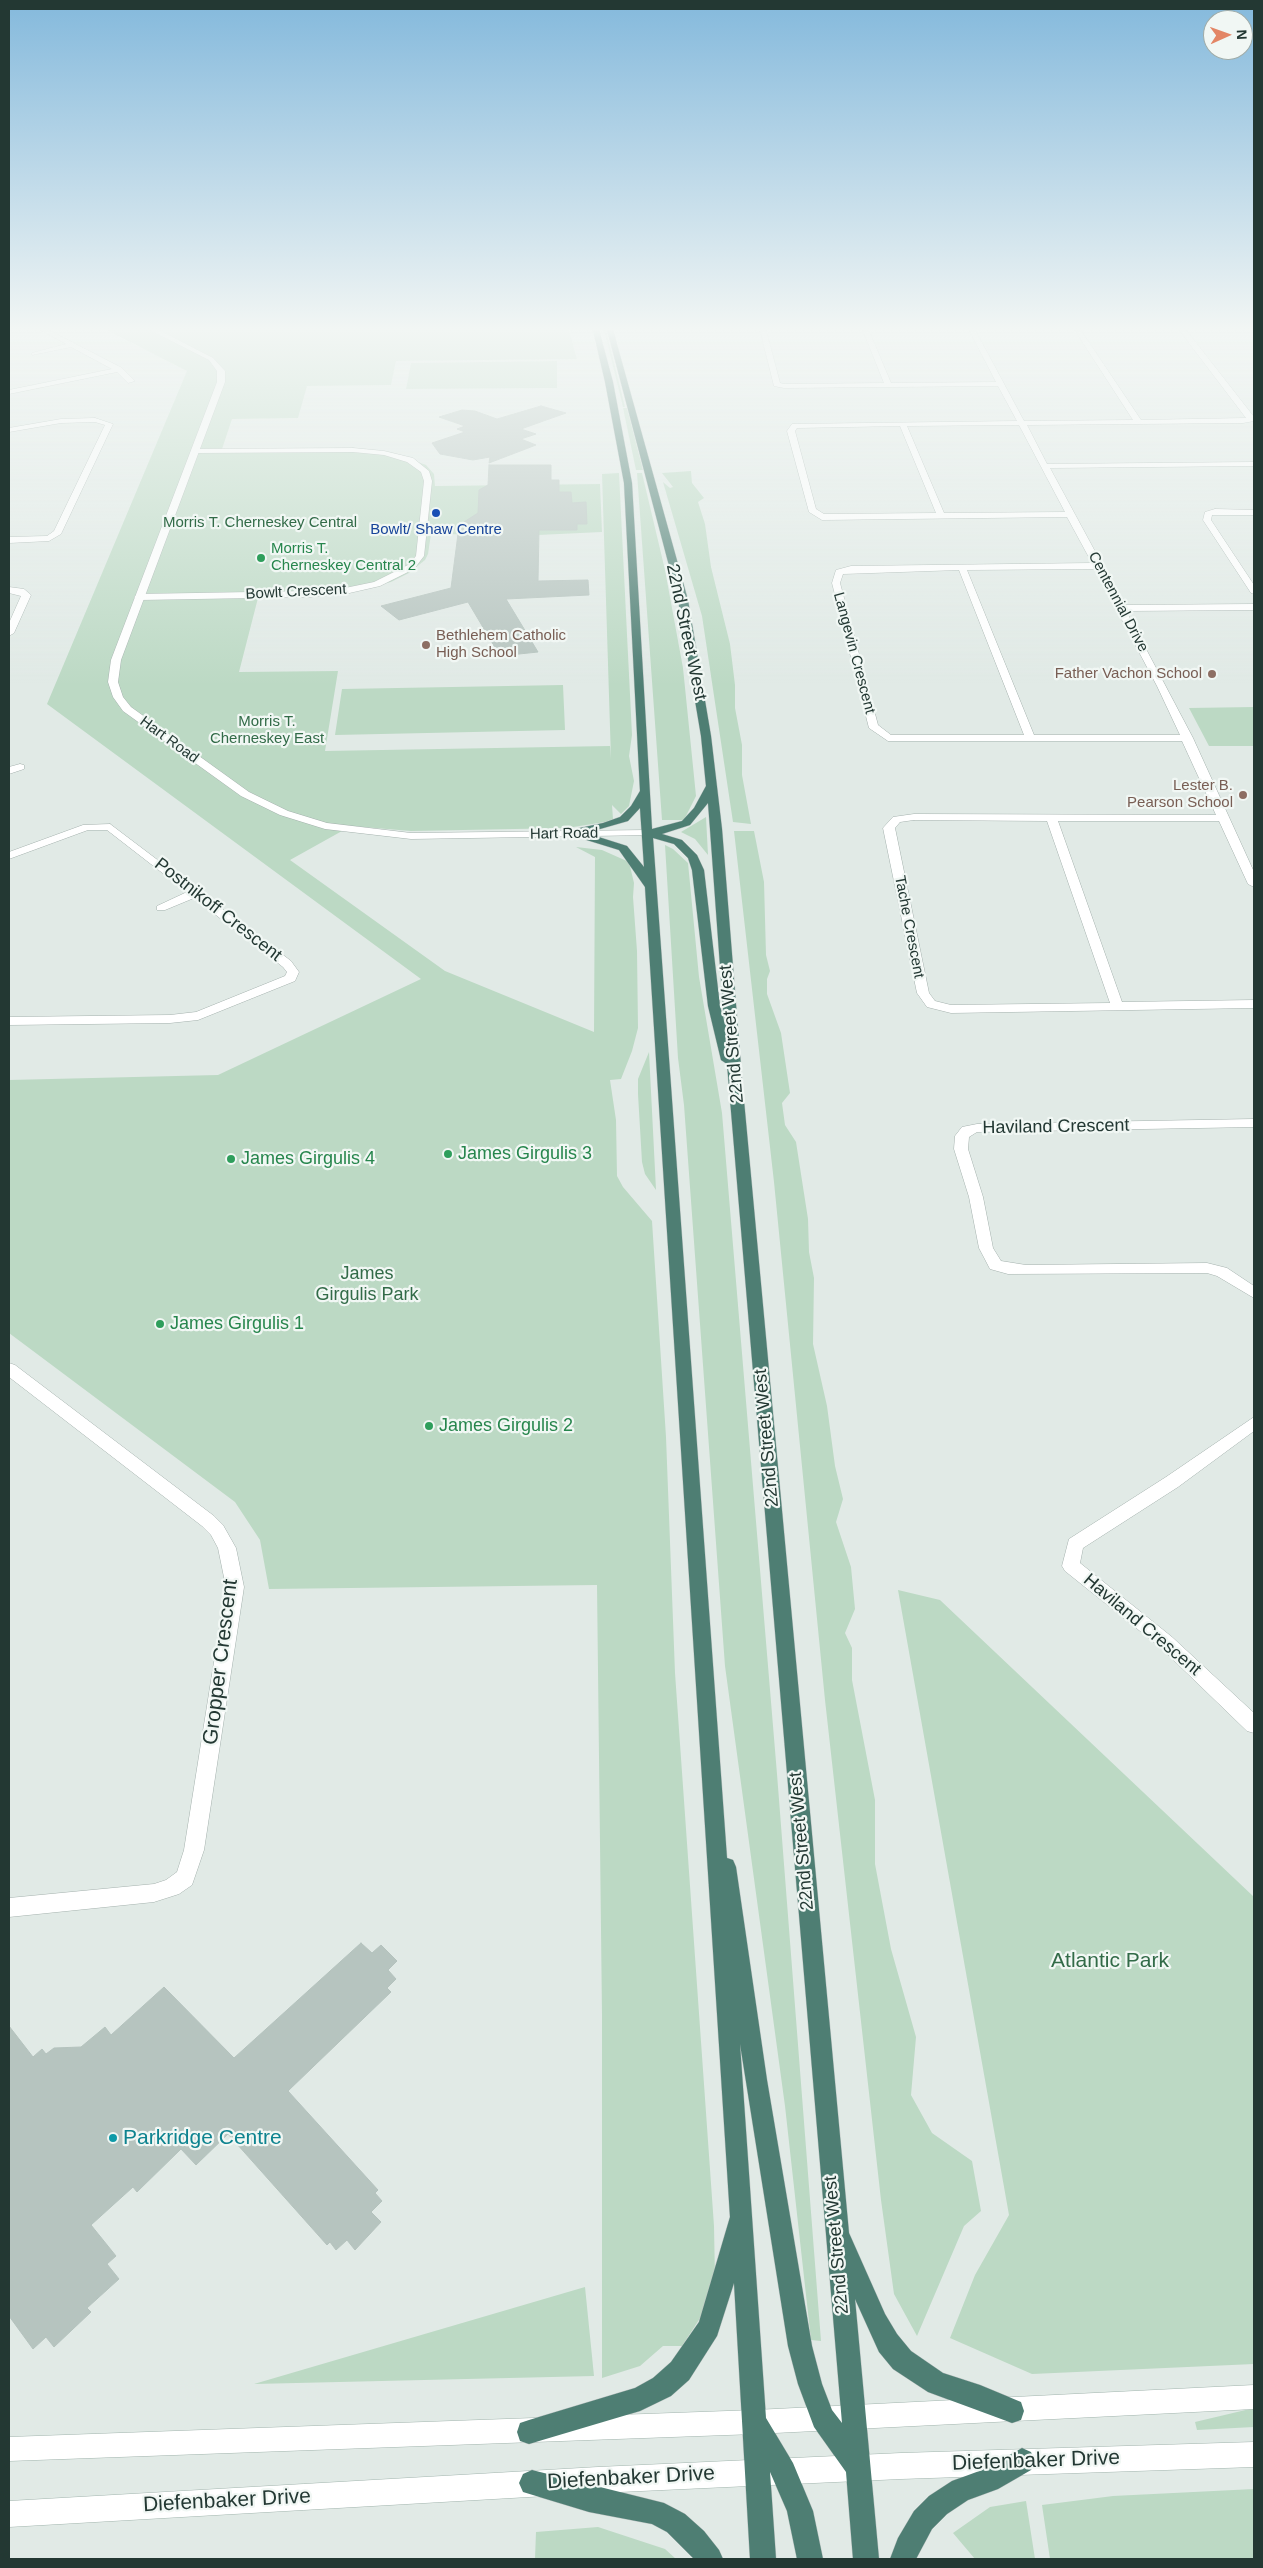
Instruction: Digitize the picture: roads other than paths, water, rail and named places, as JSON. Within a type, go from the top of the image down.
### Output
[{"type":"highway","points":[[621,446],[628,483],[650,887],[742,2214],[763,2559]]},
{"type":"highway","name":"22nd Street West","points":[[641,446],[683,600],[700,693],[718,845],[735,1079],[866,2559]]},
{"type":"highway","points":[[647,832],[667,830],[686,823],[700,809],[711,787]]},
{"type":"highway","points":[[570,833],[606,826],[624,819],[635,808],[646,790]]},
{"type":"highway","points":[[647,832],[678,842],[694,857],[698,870],[714,1006],[724,1047],[735,1079]]},
{"type":"highway","points":[[570,833],[605,841],[623,848],[635,862],[650,887]]},
{"type":"highway","points":[[708,1739],[756,2080],[800,2346],[810,2384],[823,2418],[858,2468]]},
{"type":"highway","points":[[529,2432],[640,2399],[662,2387],[680,2371],[709,2328],[742,2214]]},
{"type":"highway","points":[[835,2224],[877,2322],[888,2343],[902,2360],[936,2384],[980,2397],[1012,2411]]},
{"type":"highway","points":[[755,2422],[784,2472],[800,2511],[810,2559]]},
{"type":"highway","points":[[903,2559],[906,2548],[923,2520],[938,2505],[960,2490],[989,2480],[1022,2461]]},
{"type":"highway","points":[[532,2483],[590,2499],[655,2512],[676,2523],[695,2540],[710,2559]]},
{"type":"street","points":[[9,540],[49,538],[58,532],[99,446]]},
{"type":"street","name":"Hart Road","points":[[197,446],[114,668],[113,682],[118,697],[126,709],[258,802],[312,822],[364,832],[426,836],[647,832]]},
{"type":"street","points":[[795,446],[812,510],[822,517],[1070,514]]},
{"type":"street","points":[[912,446],[941,516]]},
{"type":"street","name":"Centennial Drive","points":[[1034,446],[1188,738],[1254,884]]},
{"type":"street","name":"Bowlt Crescent","points":[[140,597],[309,594],[345,591],[377,584],[395,577],[411,567],[420,556],[428,481],[425,471],[410,460],[384,453],[353,450],[195,451]]},
{"type":"street","points":[[1045,466],[1254,464]]},
{"type":"street","points":[[1254,512],[1215,512],[1208,514],[1207,520],[1254,591]]},
{"type":"street","name":"Langevin Crescent","points":[[1099,566],[850,569],[839,572],[836,582],[873,726],[888,738],[1188,738]]},
{"type":"street","points":[[962,568],[1030,737]]},
{"type":"street","points":[[9,590],[21,591],[26,595],[9,633]]},
{"type":"street","points":[[1121,608],[1254,607]]},
{"type":"street","points":[[9,771],[20,767]]},
{"type":"street","name":"Tache Crescent","points":[[1223,818],[914,817],[897,820],[891,823],[890,828],[923,993],[931,1004],[951,1009],[1118,1004],[1254,1004]]},
{"type":"street","points":[[1052,818],[1118,1004]]},
{"type":"street","name":"Postnikoff Crescent","points":[[9,856],[87,827],[110,827],[287,964],[293,972],[291,978],[192,1017],[9,1021]]},
{"type":"street","points":[[161,908],[195,893]]},
{"type":"street","name":"Haviland Crescent","points":[[1254,1123],[977,1128],[967,1130],[962,1136],[961,1149],[976,1197],[986,1248],[995,1265],[1008,1269],[1026,1270],[1207,1268],[1222,1272],[1254,1293]]},
{"type":"street","name":"Gropper Crescent","points":[[9,1368],[208,1521],[217,1530],[228,1548],[235,1587],[194,1850],[184,1878],[172,1887],[154,1893],[9,1908]]},
{"type":"street","name":"Haviland Crescent","points":[[1254,1423],[1172,1482],[1075,1544],[1071,1566],[1166,1642],[1254,1725]]},
{"type":"street","points":[[9,2449],[529,2432],[1012,2411],[1254,2397]]},
{"type":"street","name":"Diefenbaker Drive","points":[[9,2514],[532,2483],[1022,2461],[1254,2454]]},
{"type":"place","name":"Bowlt/ Shaw Centre","points":[[436,513]]},
{"type":"place","name":"Morris T. Cherneskey Central 2","points":[[261,558]]},
{"type":"place","name":"Bethlehem Catholic High School","points":[[426,645]]},
{"type":"place","name":"Father Vachon School","points":[[1212,674]]},
{"type":"place","name":"Lester B. Pearson School","points":[[1243,795]]},
{"type":"place","name":"James Girgulis 3","points":[[448,1154]]},
{"type":"place","name":"James Girgulis 4","points":[[231,1159]]},
{"type":"place","name":"James Girgulis 1","points":[[160,1324]]},
{"type":"place","name":"James Girgulis 2","points":[[429,1426]]},
{"type":"place","name":"Parkridge Centre","points":[[113,2138]]},
{"type":"park label","name":"Morris T. Cherneskey Central","points":[[260,523]]},
{"type":"park label","name":"Morris T. Cherneskey East","points":[[267,730]]},
{"type":"park label","name":"James Girgulis Park","points":[[367,1284]]},
{"type":"park label","name":"Atlantic Park","points":[[1110,1961]]}]
